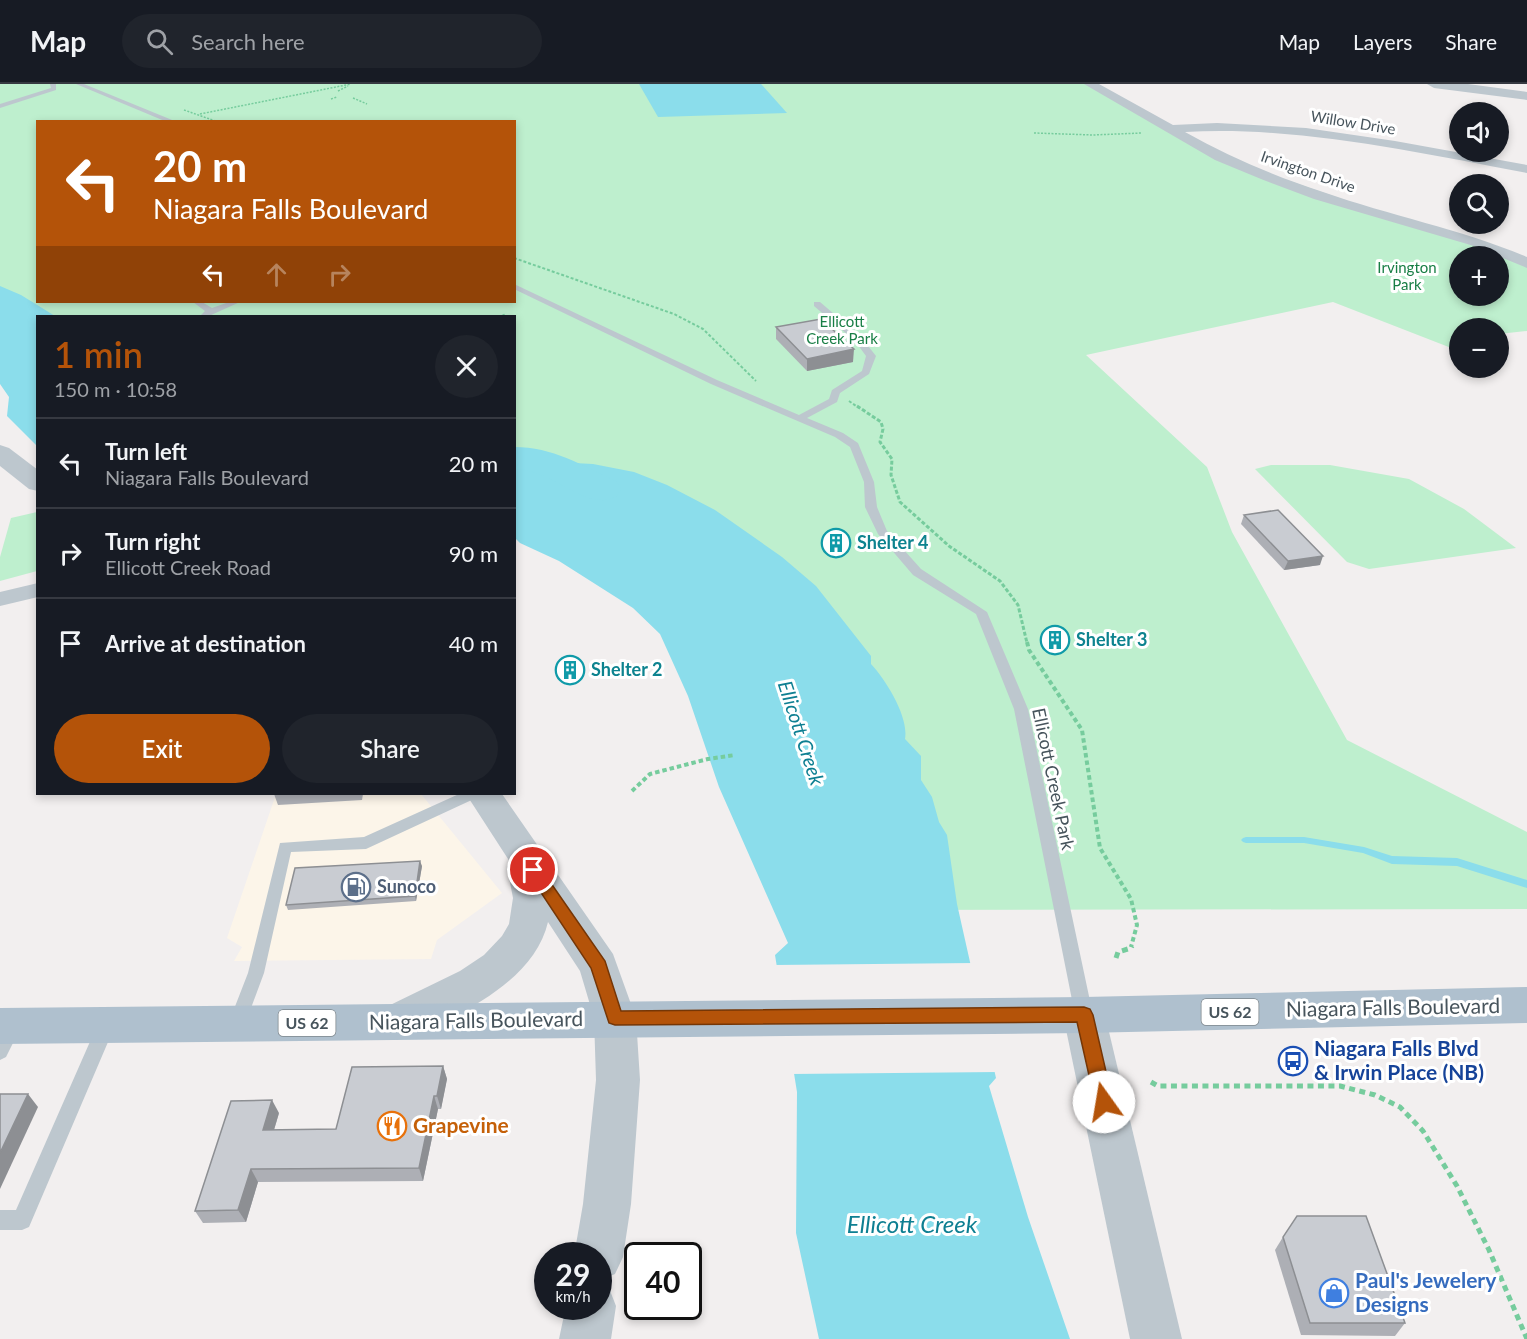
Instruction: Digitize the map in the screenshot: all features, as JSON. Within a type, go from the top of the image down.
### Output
[{"type":"main road","name":"Niagara Falls Boulevard","points":[[4,1035],[106,1026],[615,1018],[1084,1015],[1527,1005]]},
{"type":"street","name":"Irvington Drive","points":[[1090,84],[1220,157],[1319,196],[1480,243],[1527,263]]},
{"type":"street","points":[[1434,84],[1527,96]]},
{"type":"street","name":"Willow Drive","points":[[1173,129],[1238,127],[1287,130],[1527,169]]},
{"type":"street","points":[[0,453],[36,481]]},
{"type":"street","points":[[0,600],[36,591]]},
{"type":"street","points":[[485,795],[599,966],[615,1018],[618,1080],[607,1204],[601,1242]]},
{"type":"street","points":[[396,1022],[452,997],[482,978],[514,952],[525,935],[533,904],[531,882],[520,851]]},
{"type":"street","points":[[1084,1015],[1156,1339]]},
{"type":"street","points":[[585,1339],[588,1320]]},
{"type":"lane","points":[[0,106],[45,93],[54,89],[53,84]]},
{"type":"lane","points":[[79,84],[169,120]]},
{"type":"lane","name":"Ellicott Creek Park","points":[[516,287],[714,382],[839,435],[854,445],[869,482],[871,507],[882,532],[917,572],[981,612],[1021,709],[1084,1015]]},
{"type":"lane","points":[[207,314],[234,303]]},
{"type":"lane","points":[[800,418],[834,400],[836,392],[866,372],[871,356],[858,339],[817,304]]},
{"type":"lane","points":[[238,1024],[256,973],[285,847],[366,843],[469,795]]},
{"type":"lane","points":[[0,1220],[21,1220],[106,1026]]},
{"type":"path","points":[[338,91],[351,84]]},
{"type":"path","points":[[200,114],[351,84]]},
{"type":"path","points":[[309,92],[314,96]]},
{"type":"path","points":[[331,99],[337,97]]},
{"type":"path","points":[[353,98],[367,104]]},
{"type":"path","points":[[1034,133],[1093,135],[1173,129]]},
{"type":"path","points":[[632,791],[650,774],[708,759],[735,755]]},
{"type":"path","points":[[1151,1082],[1158,1086],[1340,1086],[1361,1089],[1378,1095],[1407,1113],[1427,1136],[1467,1201],[1527,1339]]},
{"type":"shaded area","points":[[276,795],[422,795],[502,893],[437,940],[431,959],[234,961],[242,947],[227,938]]},
{"type":"green space","name":"Ellicott Creek Park","points":[[0,84],[1090,84],[1220,157],[1478,246],[1449,246],[1449,306],[1509,306],[1509,257],[1527,263],[1527,331],[1509,333],[1509,318],[1449,318],[1449,347],[1333,302],[1086,355],[1207,467],[1232,532],[1347,740],[1527,832],[1527,909],[846,910],[738,554],[536,458],[516,458],[516,315],[37,315],[0,289]]},
{"type":"green space","points":[[1271,465],[1330,465],[1409,479],[1464,509],[1516,548],[1369,569],[1347,562],[1255,469]]},
{"type":"green space","points":[[36,512],[36,571],[0,581],[0,557],[11,518]]},
{"type":"water","points":[[639,84],[761,84],[787,113],[658,117]]},
{"type":"water","points":[[0,286],[21,295],[53,315],[36,315],[36,445],[7,416],[9,397],[0,384]]},
{"type":"water","name":"Ellicott Creek","points":[[516,460],[593,464],[634,472],[667,485],[715,510],[782,557],[816,586],[871,656],[871,664],[883,679],[900,710],[905,739],[921,756],[921,780],[932,797],[939,822],[947,835],[957,904],[996,1078],[989,1086],[1028,1217],[1070,1339],[819,1339],[796,1233],[797,1092],[775,955],[788,943],[719,787],[688,696],[660,634],[633,608],[559,561],[516,539]]},
{"type":"pier","points":[[974,963],[998,1072],[791,1074],[774,965]]},
{"type":"building","points":[[821,319],[854,349],[807,359],[776,327]]},
{"type":"building","points":[[1278,510],[1323,556],[1288,561],[1244,515]]},
{"type":"building","name":"Sunoco","points":[[420,861],[415,896],[286,905],[295,868]]},
{"type":"building","points":[[443,1066],[437,1096],[434,1096],[419,1168],[251,1169],[238,1210],[195,1211],[231,1101],[272,1100],[263,1130],[336,1129],[352,1067]]},
{"type":"building","points":[[0,1094],[28,1094],[0,1153]]},
{"type":"building","name":"Paul's Jewelery Designs","points":[[1297,1216],[1366,1216],[1405,1323],[1310,1323],[1283,1237]]},
{"type":"waterway","name":"Ellicott Creek","points":[[516,458],[536,458],[602,489]]},
{"type":"waterway","points":[[1246,840],[1304,840],[1364,850],[1392,860],[1457,862],[1527,884]]},
{"type":"place","name":"Shelter 4","points":[[836,543]]},
{"type":"place","name":"Shelter 3","points":[[1055,640]]},
{"type":"place","name":"Shelter 2","points":[[570,670]]},
{"type":"place","name":"Sunoco","points":[[356,887]]},
{"type":"place","name":"Niagara Falls Blvd & Irwin Place (NB)","points":[[1293,1061]]},
{"type":"place","name":"Grapevine","points":[[392,1126]]},
{"type":"place","name":"Paul's Jewelery Designs","points":[[1334,1293]]},
{"type":"route","points":[[533,870],[599,966],[615,1018],[1084,1015],[1104,1102]]},
{"type":"park label","name":"Irvington Park","points":[[1407,276]]}]
